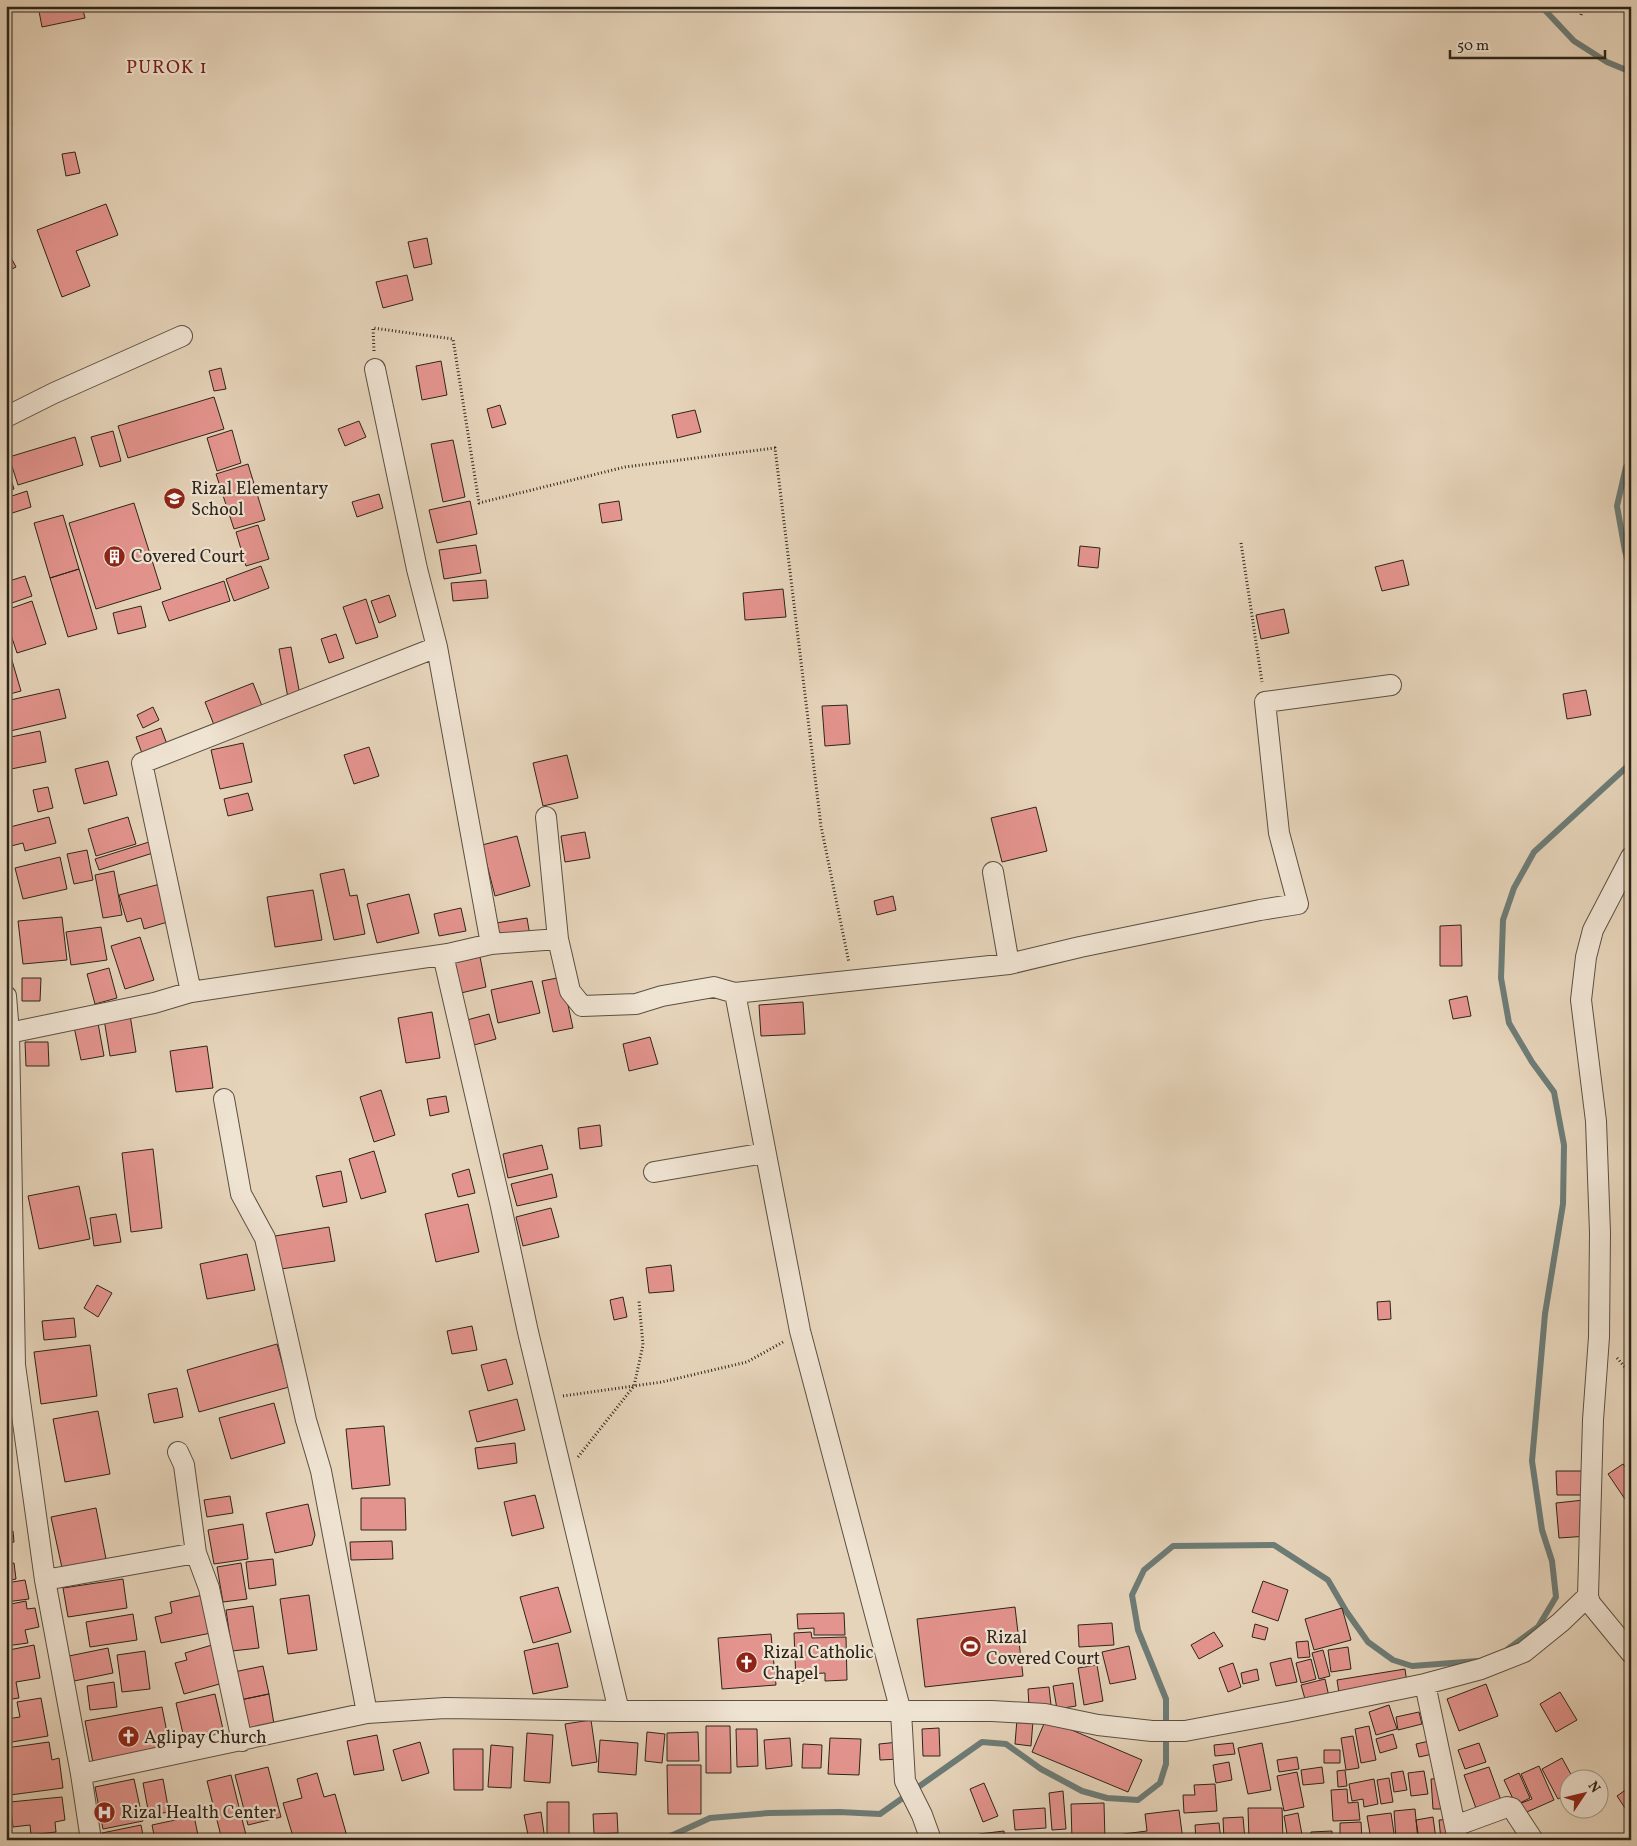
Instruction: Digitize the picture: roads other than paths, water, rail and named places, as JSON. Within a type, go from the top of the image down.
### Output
[{"type":"street","points":[[6,417],[54,393],[182,336]]},
{"type":"street","points":[[375,369],[417,569],[437,647],[491,944]]},
{"type":"street","points":[[191,992],[142,763],[437,647]]},
{"type":"street","points":[[546,817],[558,939],[570,991],[582,1006],[636,1004],[662,996],[714,987],[735,993],[1009,964],[1241,914],[1298,904],[1279,833],[1265,702],[1391,685]]},
{"type":"street","points":[[1631,857],[1593,930],[1586,957],[1581,1000],[1596,1121],[1600,1234],[1599,1337],[1593,1420],[1588,1596],[1590,1603],[1631,1653]]},
{"type":"street","points":[[993,872],[1009,964]]},
{"type":"street","points":[[9,1033],[154,1003],[191,992],[442,954],[491,944],[558,939]]},
{"type":"street","points":[[442,954],[498,1192],[528,1332],[619,1711]]},
{"type":"street","points":[[735,993],[800,1332],[901,1712],[905,1781],[922,1814],[930,1840]]},
{"type":"street","points":[[6,996],[9,1033],[9,1153],[15,1365],[45,1580],[81,1774],[91,1840]]},
{"type":"street","points":[[224,1099],[241,1194],[265,1238],[306,1420],[320,1471],[367,1713]]},
{"type":"street","points":[[654,1172],[765,1153]]},
{"type":"street","points":[[178,1452],[184,1465],[196,1554],[209,1588],[242,1741]]},
{"type":"street","points":[[45,1580],[196,1554]]},
{"type":"street","points":[[81,1774],[367,1713],[445,1708],[619,1711],[992,1711],[1045,1714],[1098,1725],[1152,1731],[1185,1731],[1425,1684],[1481,1669],[1524,1652],[1561,1622],[1588,1596]]},
{"type":"street","points":[[1425,1684],[1457,1833],[1507,1807],[1512,1808],[1533,1840]]},
{"type":"waterway","points":[[1541,6],[1574,41],[1607,62],[1631,72]]},
{"type":"waterway","points":[[1631,463],[1626,467],[1617,506],[1625,551],[1631,572]]},
{"type":"waterway","points":[[1508,1649],[1538,1627],[1556,1597],[1552,1561],[1542,1530],[1532,1461],[1545,1314],[1563,1204],[1564,1145],[1554,1092],[1532,1062],[1509,1023],[1501,978],[1503,920],[1514,888],[1534,852],[1631,763]]},
{"type":"waterway","points":[[662,1840],[710,1818],[769,1813],[839,1812],[880,1814],[982,1742],[1006,1744],[1041,1769],[1082,1791],[1107,1798],[1138,1800],[1160,1783],[1166,1764],[1166,1699],[1138,1630],[1132,1595],[1144,1570],[1173,1546],[1274,1545],[1328,1580],[1346,1611],[1368,1642],[1393,1660],[1412,1666],[1478,1661]]},
{"type":"place","name":"Rizal Elementary School","points":[[175,498]]},
{"type":"place","name":"Covered Court","points":[[115,556]]},
{"type":"place","name":"Rizal Covered Court","points":[[970,1647]]},
{"type":"place","name":"Rizal Catholic Chapel","points":[[747,1662]]},
{"type":"place","name":"Aglipay Church","points":[[128,1737]]},
{"type":"place","name":"Rizal Health Center","points":[[105,1812]]},
{"type":"district","name":"PUROK 1","points":[[167,66]]}]
